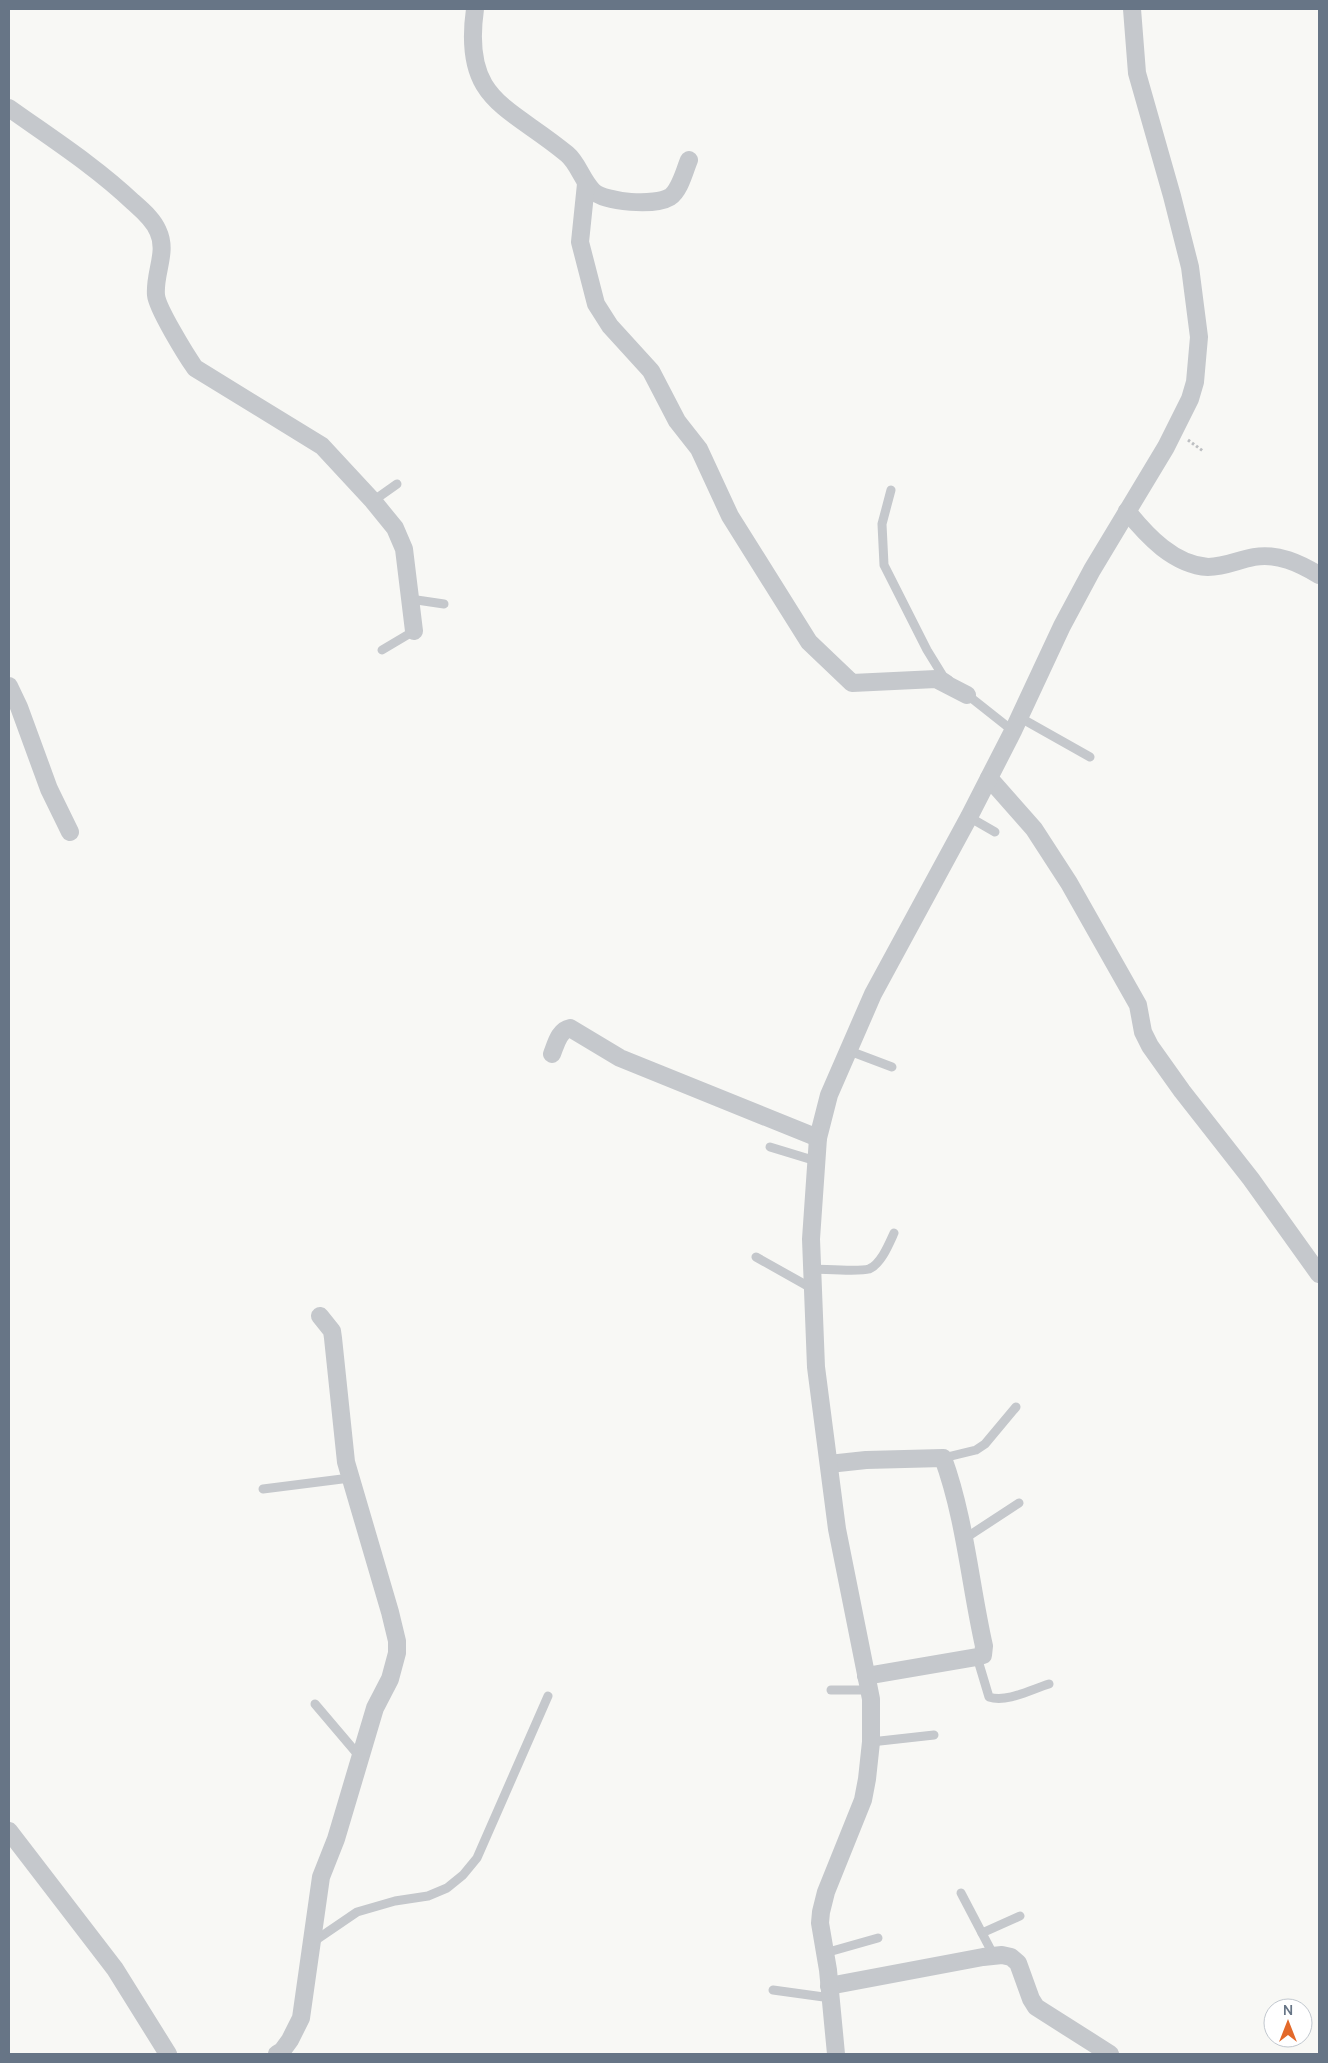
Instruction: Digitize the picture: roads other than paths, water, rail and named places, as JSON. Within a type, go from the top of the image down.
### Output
[{"type":"street","points":[[475,9],[473,60],[478,74],[487,89],[499,104],[568,155],[586,184],[594,193],[607,198],[646,203],[660,201],[671,196],[677,188],[689,160]]},
{"type":"street","points":[[836,2054],[830,1992],[820,1924],[821,1912],[826,1892],[862,1800],[867,1779],[871,1742],[870,1699],[837,1529],[816,1367],[811,1239],[818,1138],[829,1094],[873,994],[969,817],[1016,724],[1062,626],[1092,570],[1166,448],[1190,399],[1195,382],[1199,336],[1190,266],[1172,196],[1136,73],[1132,9]]},
{"type":"street","points":[[9,108],[71,150],[122,191],[150,217],[158,230],[161,241],[156,296],[184,353],[195,368],[322,446],[373,501],[395,528],[404,549],[414,631]]},
{"type":"street","points":[[586,184],[580,242],[596,304],[610,326],[651,370],[676,421],[699,449],[730,516],[809,642],[852,683],[936,680],[967,695]]},
{"type":"street","points":[[1127,512],[1155,542],[1185,561],[1207,567],[1226,565],[1255,557],[1280,557],[1299,563],[1319,575]]},
{"type":"street","points":[[9,686],[19,707],[49,789],[70,832]]},
{"type":"street","points":[[989,778],[1034,828],[1069,883],[1138,1005],[1143,1032],[1150,1046],[1182,1091],[1251,1179],[1319,1274]]},
{"type":"street","points":[[552,1054],[562,1032],[570,1028],[620,1058],[818,1138]]},
{"type":"street","points":[[277,2054],[282,2051],[290,2040],[301,2018],[321,1877],[336,1839],[374,1708],[390,1679],[397,1653],[397,1641],[390,1612],[346,1462],[334,1338],[332,1331],[320,1316]]},
{"type":"street","points":[[829,1464],[866,1460],[943,1458],[950,1478],[964,1539],[984,1646],[983,1655],[976,1658],[867,1683]]},
{"type":"street","points":[[9,1830],[115,1968],[168,2054]]},
{"type":"street","points":[[830,1992],[994,1956],[1011,1957],[1018,1962],[1031,1999],[1036,2007],[1110,2054]]},
{"type":"lane","points":[[373,501],[397,484]]},
{"type":"lane","points":[[891,490],[882,524],[884,565],[927,650],[943,676],[967,695],[1016,724],[1090,757]]},
{"type":"lane","points":[[410,599],[444,604]]},
{"type":"lane","points":[[382,650],[414,631]]},
{"type":"lane","points":[[969,817],[995,832]]},
{"type":"lane","points":[[847,1050],[892,1067]]},
{"type":"lane","points":[[770,1147],[816,1161]]},
{"type":"lane","points":[[812,1270],[868,1269],[877,1262],[894,1233]]},
{"type":"lane","points":[[756,1257],[813,1289]]},
{"type":"lane","points":[[943,1458],[976,1450],[985,1444],[1016,1407]]},
{"type":"lane","points":[[263,1488],[350,1478]]},
{"type":"lane","points":[[964,1539],[1019,1503]]},
{"type":"lane","points":[[976,1658],[989,1697],[996,1699],[1008,1697],[1049,1684]]},
{"type":"lane","points":[[831,1690],[867,1683]]},
{"type":"lane","points":[[311,1944],[356,1912],[395,1901],[428,1896],[447,1888],[463,1875],[477,1858],[548,1696]]},
{"type":"lane","points":[[316,1704],[360,1757]]},
{"type":"lane","points":[[871,1742],[934,1735]]},
{"type":"lane","points":[[961,1893],[994,1956]]},
{"type":"lane","points":[[982,1933],[1020,1916]]},
{"type":"lane","points":[[825,1953],[878,1938]]},
{"type":"lane","points":[[773,1990],[830,1992]]}]
